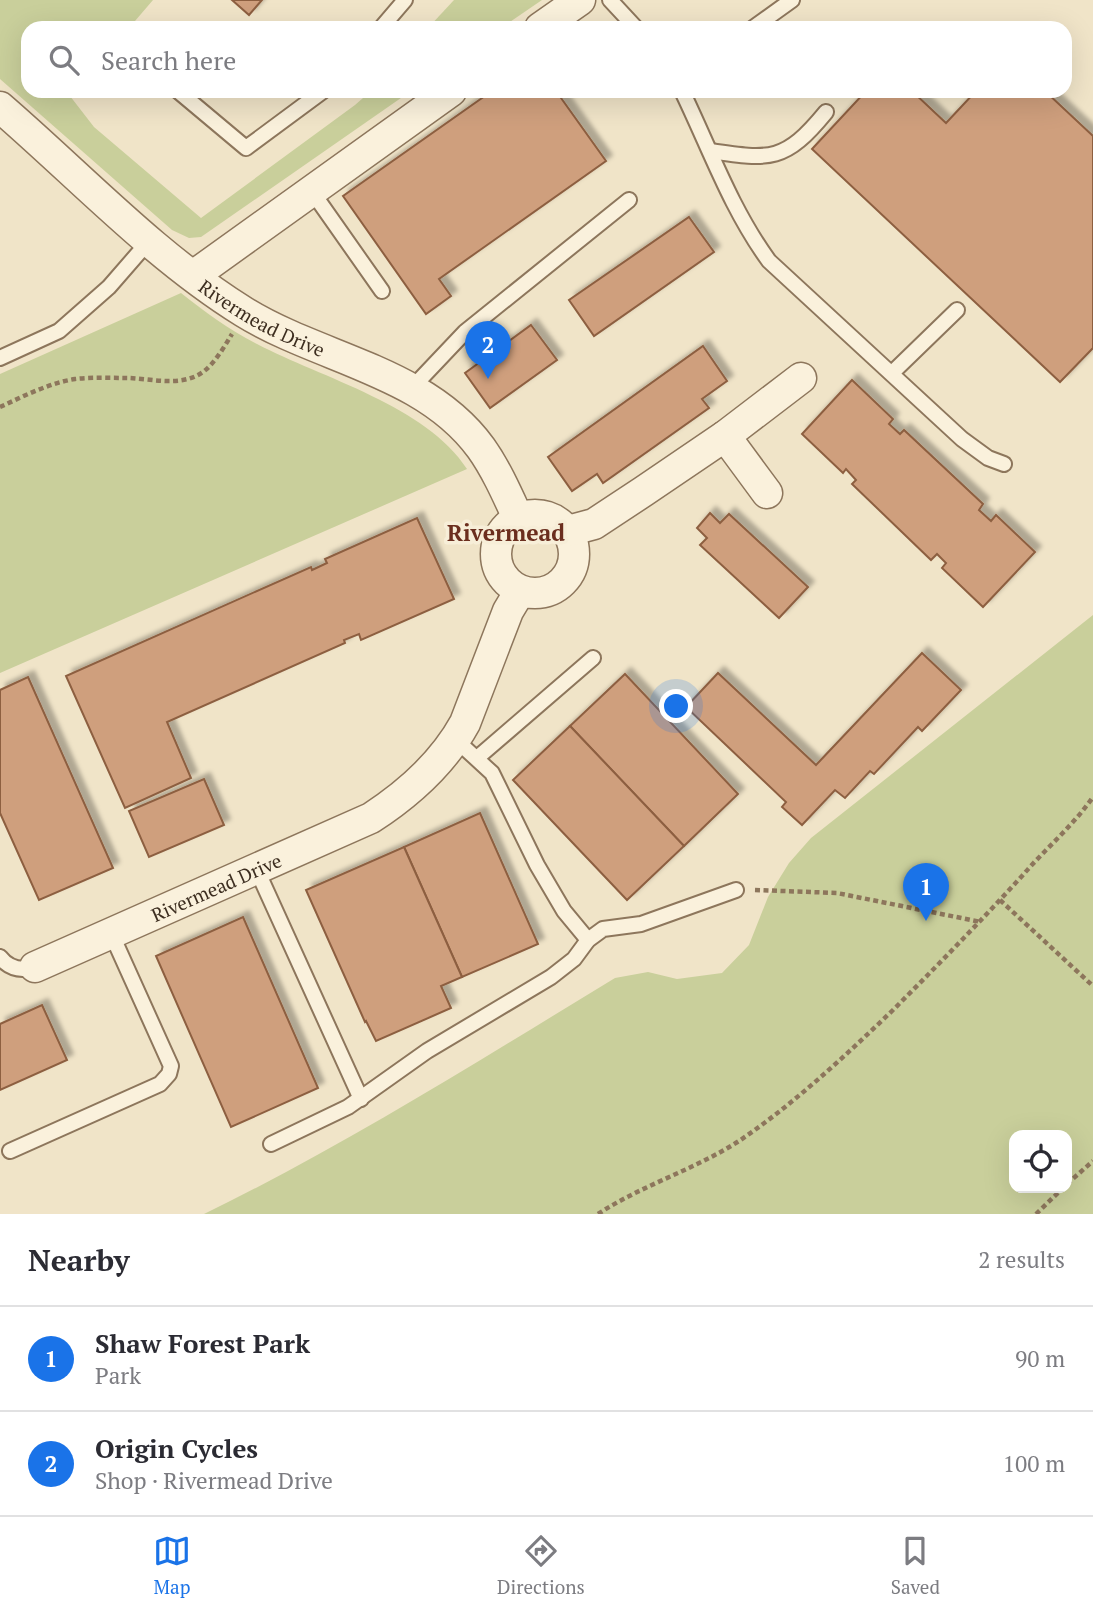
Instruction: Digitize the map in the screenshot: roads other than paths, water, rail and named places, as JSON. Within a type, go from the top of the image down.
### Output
[{"type":"street","points":[[550,21],[580,0]]},
{"type":"street","points":[[193,276],[441,98]]},
{"type":"street","name":"Rivermead Drive","points":[[0,107],[149,241],[245,312],[411,389],[448,413],[481,447],[518,518]]},
{"type":"street","points":[[568,531],[594,524],[725,436],[801,378]]},
{"type":"street","points":[[725,436],[767,493]]},
{"type":"street","points":[[542,515],[555,519],[568,531],[575,556],[567,577],[557,587],[544,592],[520,591],[503,578],[495,551],[503,530],[518,518],[542,515]]},
{"type":"street","name":"Rivermead Drive","points":[[35,967],[371,818],[399,800],[434,766],[467,749],[469,714],[508,611],[520,591]]},
{"type":"lane","points":[[387,21],[405,0]]},
{"type":"lane","points":[[610,0],[630,21]]},
{"type":"lane","points":[[763,21],[792,0]]},
{"type":"lane","points":[[186,98],[246,148],[314,98]]},
{"type":"lane","points":[[685,98],[733,204],[749,234],[769,261],[962,439],[988,458],[1004,464]]},
{"type":"lane","points":[[710,151],[767,157],[783,152],[809,133],[826,112]]},
{"type":"lane","points":[[311,190],[382,290]]},
{"type":"lane","points":[[411,389],[465,332],[629,200]]},
{"type":"lane","points":[[0,358],[59,331],[109,287],[149,241]]},
{"type":"lane","points":[[892,373],[957,310]]},
{"type":"lane","points":[[588,940],[564,911],[537,865],[492,773],[467,749],[593,658]]},
{"type":"lane","points":[[257,868],[361,1099]]},
{"type":"lane","points":[[271,1144],[348,1107],[427,1051],[551,977],[603,929],[641,924],[736,890]]},
{"type":"lane","points":[[10,1151],[160,1084],[169,1074],[171,1066],[111,933]]},
{"type":"lane","points":[[0,957],[13,968],[25,970],[35,967]]},
{"type":"place","name":"Origin Cycles","points":[[488,379]]},
{"type":"place","name":"Shaw Forest Park","points":[[926,921]]},
{"type":"district","name":"Rivermead","points":[[506,532]]}]
